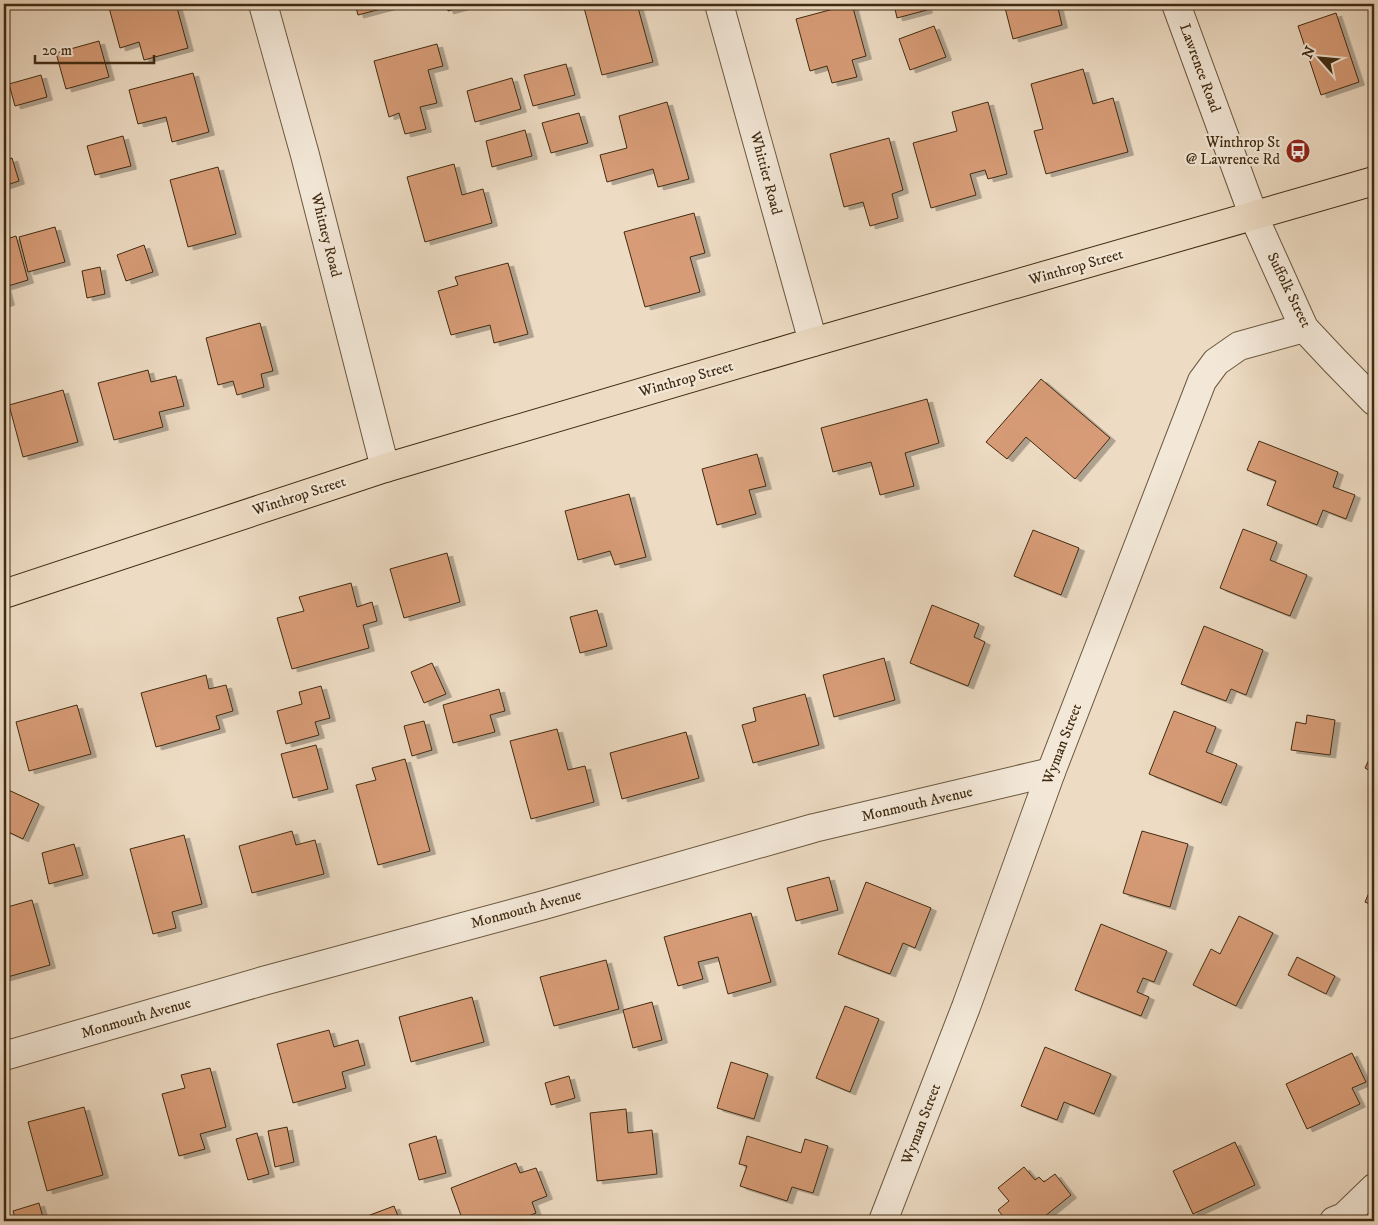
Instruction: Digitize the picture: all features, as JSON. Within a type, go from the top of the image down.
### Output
[{"type":"main road","name":"Winthrop Street","points":[[4,594],[386,468],[812,342],[1374,182]]},
{"type":"street","name":"Whitney Road","points":[[263,4],[305,155],[386,468]]},
{"type":"street","name":"Whittier Road","points":[[719,4],[812,342]]},
{"type":"street","name":"Lawrence Road","points":[[1176,4],[1254,217]]},
{"type":"street","name":"Suffolk Street","points":[[1254,217],[1304,328],[1374,401]]},
{"type":"street","name":"Wyman Street","points":[[883,1221],[966,1007],[1051,772],[1202,382],[1216,362],[1239,346],[1304,328]]},
{"type":"street","name":"Monmouth Avenue","points":[[4,1056],[263,981],[544,905],[814,828],[1051,772]]},
{"type":"street","points":[[1334,1221],[1344,1216],[1374,1188]]},
{"type":"building","points":[[108,4],[176,4],[188,48],[144,60],[139,42],[120,48]]},
{"type":"building","points":[[355,4],[400,4],[358,15]]},
{"type":"building","points":[[446,4],[473,4],[448,11]]},
{"type":"building","points":[[583,4],[637,4],[653,62],[602,75]]},
{"type":"building","points":[[852,4],[866,56],[852,60],[857,77],[832,83],[827,66],[810,71],[796,19]]},
{"type":"building","points":[[894,4],[925,4],[927,10],[897,18]]},
{"type":"building","points":[[1004,4],[1057,4],[1062,25],[1013,39]]},
{"type":"building","points":[[1336,13],[1359,82],[1321,95],[1298,26]]},
{"type":"building","points":[[934,26],[946,57],[910,70],[899,39]]},
{"type":"building","points":[[99,41],[109,77],[66,89],[56,53]]},
{"type":"building","points":[[437,44],[443,66],[428,70],[437,103],[420,107],[426,129],[405,134],[399,113],[389,117],[374,61]]},
{"type":"building","points":[[566,64],[575,95],[533,106],[524,75]]},
{"type":"building","points":[[1083,69],[1093,104],[1113,98],[1128,152],[1046,174],[1034,131],[1043,129],[1031,84]]},
{"type":"building","points":[[193,73],[209,132],[172,142],[166,117],[138,124],[129,90]]},
{"type":"building","points":[[41,75],[47,97],[15,106],[9,84]]},
{"type":"building","points":[[512,78],[521,109],[475,122],[467,91]]},
{"type":"building","points":[[667,102],[689,179],[658,187],[653,169],[607,182],[600,155],[627,148],[619,116]]},
{"type":"building","points":[[988,102],[1007,174],[988,179],[985,170],[970,174],[976,195],[931,208],[913,143],[957,131],[952,112]]},
{"type":"building","points":[[579,113],[588,143],[551,153],[542,123]]},
{"type":"building","points":[[525,130],[532,156],[492,167],[486,141]]},
{"type":"building","points":[[123,136],[131,166],[95,175],[87,146]]},
{"type":"building","points":[[889,138],[903,190],[892,194],[898,218],[870,226],[863,202],[844,207],[830,154]]},
{"type":"building","points":[[12,158],[19,181],[4,186],[4,161]]},
{"type":"building","points":[[454,164],[462,195],[483,189],[492,223],[425,242],[407,177]]},
{"type":"building","points":[[218,167],[236,234],[188,247],[170,180]]},
{"type":"building","points":[[694,213],[705,253],[690,257],[700,292],[645,307],[624,232]]},
{"type":"building","points":[[55,227],[65,262],[28,272],[19,237]]},
{"type":"building","points":[[16,236],[28,280],[5,287],[9,302],[4,304],[4,240]]},
{"type":"building","points":[[144,245],[153,272],[126,281],[117,255]]},
{"type":"building","points":[[508,263],[528,334],[494,343],[490,325],[451,335],[438,291],[458,285],[455,277]]},
{"type":"building","points":[[100,267],[105,294],[87,298],[82,271]]},
{"type":"building","points":[[260,323],[273,371],[261,374],[264,387],[237,395],[233,381],[218,385],[206,338]]},
{"type":"building","points":[[148,370],[151,382],[176,376],[184,406],[159,412],[163,427],[114,440],[98,383]]},
{"type":"building","points":[[1041,379],[1110,438],[1075,479],[1026,437],[1007,459],[986,442]]},
{"type":"building","points":[[63,390],[78,442],[23,457],[9,405]]},
{"type":"building","points":[[927,399],[939,443],[905,453],[914,486],[880,495],[871,462],[833,472],[821,428]]},
{"type":"building","points":[[1259,441],[1338,472],[1333,487],[1355,495],[1346,519],[1323,510],[1317,525],[1267,505],[1276,481],[1247,470]]},
{"type":"building","points":[[757,454],[766,486],[749,490],[756,514],[717,525],[702,469]]},
{"type":"building","points":[[629,494],[646,557],[615,565],[610,551],[578,560],[565,511]]},
{"type":"building","points":[[1243,529],[1277,542],[1270,560],[1307,575],[1290,616],[1220,588]]},
{"type":"building","points":[[1033,530],[1079,548],[1061,595],[1014,576]]},
{"type":"building","points":[[447,553],[460,602],[404,618],[390,569]]},
{"type":"building","points":[[351,583],[357,607],[372,602],[377,621],[363,625],[369,648],[292,669],[277,618],[304,611],[299,597]]},
{"type":"building","points":[[932,605],[979,624],[974,637],[985,642],[968,686],[910,663]]},
{"type":"building","points":[[597,610],[607,646],[580,653],[570,617]]},
{"type":"building","points":[[1204,626],[1263,650],[1246,695],[1231,689],[1226,701],[1181,684]]},
{"type":"building","points":[[884,658],[895,700],[834,717],[823,675]]},
{"type":"building","points":[[432,663],[446,694],[424,703],[411,672]]},
{"type":"building","points":[[206,675],[209,689],[226,685],[233,711],[216,716],[220,729],[156,747],[141,693]]},
{"type":"building","points":[[321,686],[330,718],[315,722],[319,735],[286,744],[277,711],[302,704],[299,692]]},
{"type":"building","points":[[499,689],[505,711],[490,715],[495,732],[453,743],[443,705]]},
{"type":"building","points":[[805,694],[819,745],[753,763],[742,725],[756,721],[753,708]]},
{"type":"building","points":[[77,705],[91,754],[29,771],[16,722]]},
{"type":"building","points":[[1174,711],[1216,727],[1206,752],[1237,764],[1221,803],[1149,774]]},
{"type":"building","points":[[1307,715],[1335,720],[1330,755],[1291,750],[1296,722],[1306,724]]},
{"type":"building","points":[[424,721],[432,750],[412,756],[404,726]]},
{"type":"building","points":[[557,729],[568,770],[585,766],[594,802],[531,819],[510,741]]},
{"type":"building","points":[[686,732],[699,778],[622,799],[610,753]]},
{"type":"building","points":[[316,745],[328,789],[293,798],[281,754]]},
{"type":"building","points":[[1374,749],[1374,773],[1365,768]]},
{"type":"building","points":[[405,759],[430,851],[378,865],[356,785],[376,780],[372,768]]},
{"type":"building","points":[[4,788],[39,804],[23,839],[4,830]]},
{"type":"building","points":[[292,831],[296,845],[315,840],[324,874],[252,893],[239,846]]},
{"type":"building","points":[[1142,831],[1188,844],[1170,907],[1123,893]]},
{"type":"building","points":[[184,835],[202,904],[172,912],[176,928],[153,934],[130,849]]},
{"type":"building","points":[[74,844],[83,875],[49,884],[42,853]]},
{"type":"building","points":[[829,877],[838,910],[796,921],[787,888]]},
{"type":"building","points":[[1374,881],[1374,906],[1365,902]]},
{"type":"building","points":[[866,882],[931,908],[915,948],[903,943],[890,974],[838,954]]},
{"type":"building","points":[[32,900],[50,965],[4,978],[4,908]]},
{"type":"building","points":[[751,913],[771,982],[728,994],[718,957],[698,962],[703,979],[678,986],[664,937]]},
{"type":"building","points":[[1239,916],[1273,933],[1236,1006],[1193,985],[1211,949],[1220,954]]},
{"type":"building","points":[[1101,924],[1167,951],[1154,982],[1143,978],[1137,992],[1149,997],[1141,1016],[1075,990]]},
{"type":"building","points":[[1297,957],[1335,976],[1326,994],[1288,975]]},
{"type":"building","points":[[606,960],[619,1009],[554,1026],[540,977]]},
{"type":"building","points":[[472,997],[484,1042],[411,1062],[399,1017]]},
{"type":"building","points":[[652,1002],[662,1040],[633,1048],[623,1010]]},
{"type":"building","points":[[845,1006],[879,1019],[850,1092],[816,1078]]},
{"type":"building","points":[[329,1030],[334,1047],[358,1040],[365,1065],[342,1072],[346,1088],[293,1103],[277,1044]]},
{"type":"building","points":[[1045,1047],[1111,1074],[1094,1114],[1064,1102],[1057,1120],[1021,1106]]},
{"type":"building","points":[[1352,1053],[1366,1082],[1352,1088],[1360,1104],[1307,1129],[1286,1084]]},
{"type":"building","points":[[731,1062],[768,1074],[754,1119],[717,1108]]},
{"type":"building","points":[[210,1068],[226,1127],[200,1134],[205,1149],[179,1156],[162,1094],[185,1088],[181,1075]]},
{"type":"building","points":[[569,1076],[575,1098],[551,1105],[545,1083]]},
{"type":"building","points":[[84,1107],[103,1175],[47,1191],[28,1122]]},
{"type":"building","points":[[626,1109],[628,1133],[652,1130],[657,1174],[597,1181],[590,1113]]},
{"type":"building","points":[[287,1127],[294,1162],[275,1167],[268,1131]]},
{"type":"building","points":[[257,1133],[269,1174],[248,1180],[236,1139]]},
{"type":"building","points":[[436,1136],[446,1173],[419,1180],[409,1144]]},
{"type":"building","points":[[747,1136],[801,1153],[805,1139],[828,1146],[813,1193],[792,1187],[787,1201],[740,1186],[747,1166],[739,1164]]},
{"type":"building","points":[[1235,1142],[1255,1185],[1193,1214],[1173,1171]]},
{"type":"building","points":[[516,1163],[520,1173],[536,1168],[547,1196],[532,1202],[536,1213],[515,1221],[463,1221],[451,1188]]},
{"type":"building","points":[[1024,1167],[1035,1180],[1039,1177],[1044,1182],[1055,1174],[1071,1195],[1039,1221],[1007,1221],[998,1210],[1009,1201],[998,1188]]},
{"type":"building","points":[[39,1203],[44,1221],[16,1221],[13,1211]]},
{"type":"building","points":[[394,1206],[400,1221],[354,1221]]},
{"type":"place","name":"Winthrop St @ Lawrence Rd","points":[[1298,151]]}]
